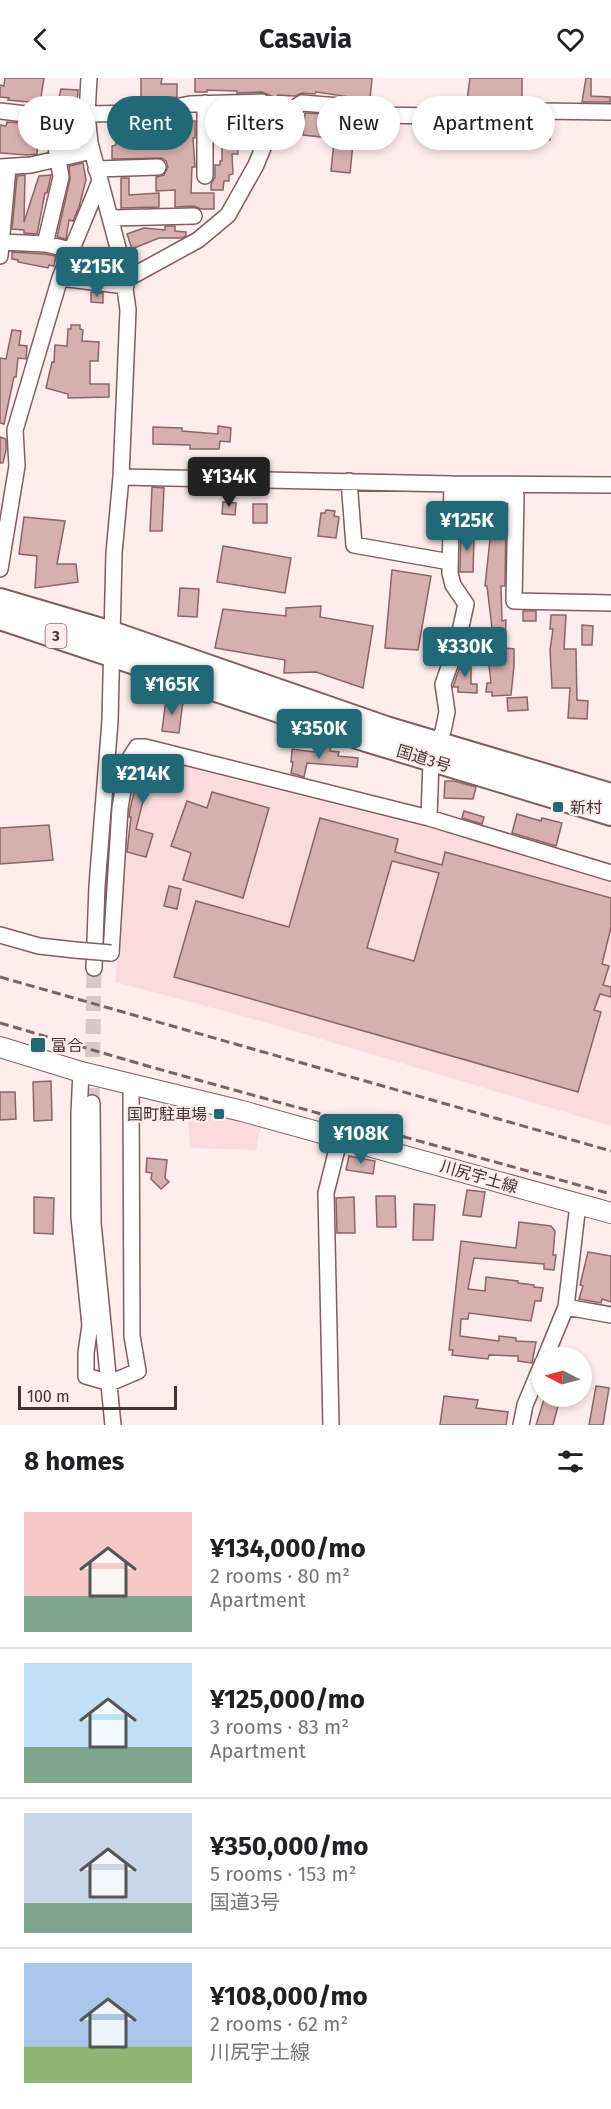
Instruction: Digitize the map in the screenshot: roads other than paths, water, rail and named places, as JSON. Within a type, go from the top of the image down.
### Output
[{"type":"highway","name":"国道3号","points":[[0,600],[112,644]]},
{"type":"highway","name":"国道3号","points":[[0,618],[112,644],[386,728],[434,752],[611,814]]},
{"type":"highway","name":"国道3号","points":[[434,752],[611,795]]},
{"type":"main road","name":"川尻宇土線","points":[[0,1047],[81,1072],[340,1137],[611,1213]]},
{"type":"street","points":[[88,96],[89,78]]},
{"type":"street","points":[[95,114],[143,113],[205,103]]},
{"type":"street","points":[[60,278],[126,283],[198,240],[228,215],[256,165],[274,121],[302,103],[365,108],[371,115],[512,117],[539,111],[611,112]]},
{"type":"street","points":[[0,111],[51,117],[61,177],[45,244]]},
{"type":"street","points":[[205,150],[205,176]]},
{"type":"street","points":[[72,250],[45,244],[1,249],[4,167],[92,151],[126,283],[128,321],[121,477],[114,552],[110,721],[97,886],[94,968]]},
{"type":"street","points":[[98,175],[158,167]]},
{"type":"street","points":[[0,569],[17,466],[15,430],[60,278],[98,175]]},
{"type":"street","points":[[111,218],[194,216]]},
{"type":"street","points":[[0,422],[16,426]]},
{"type":"street","points":[[121,477],[350,481],[516,495],[514,601],[611,603]]},
{"type":"street","points":[[350,481],[354,545],[450,562]]},
{"type":"street","points":[[452,490],[611,484]]},
{"type":"street","points":[[429,818],[434,752],[443,731],[447,712],[443,684],[457,645],[466,604],[453,585],[450,573],[452,490]]},
{"type":"street","points":[[0,935],[39,946],[111,952],[120,808],[128,762],[137,747],[145,747],[429,818],[611,873]]},
{"type":"street","points":[[81,1072],[78,1113],[79,1217],[90,1325],[86,1376],[110,1383],[138,1371],[132,1336],[131,1085]]},
{"type":"street","points":[[92,1103],[94,1232],[113,1425]]},
{"type":"street","points":[[331,1425],[326,1194],[340,1137]]},
{"type":"street","points":[[550,1347],[566,1307],[578,1204]]},
{"type":"street","points":[[566,1307],[611,1315]]},
{"type":"street","points":[[521,1425],[525,1405],[532,1388]]},
{"type":"tunnel","points":[[92,1103],[94,968]]},
{"type":"railway","points":[[0,977],[611,1151]]},
{"type":"railway","points":[[0,1023],[611,1194]]},
{"type":"place","name":"新村","points":[[558,807]]},
{"type":"place","name":"富合","points":[[38,1045]]},
{"type":"place","name":"国町駐車場","points":[[219,1114]]}]
